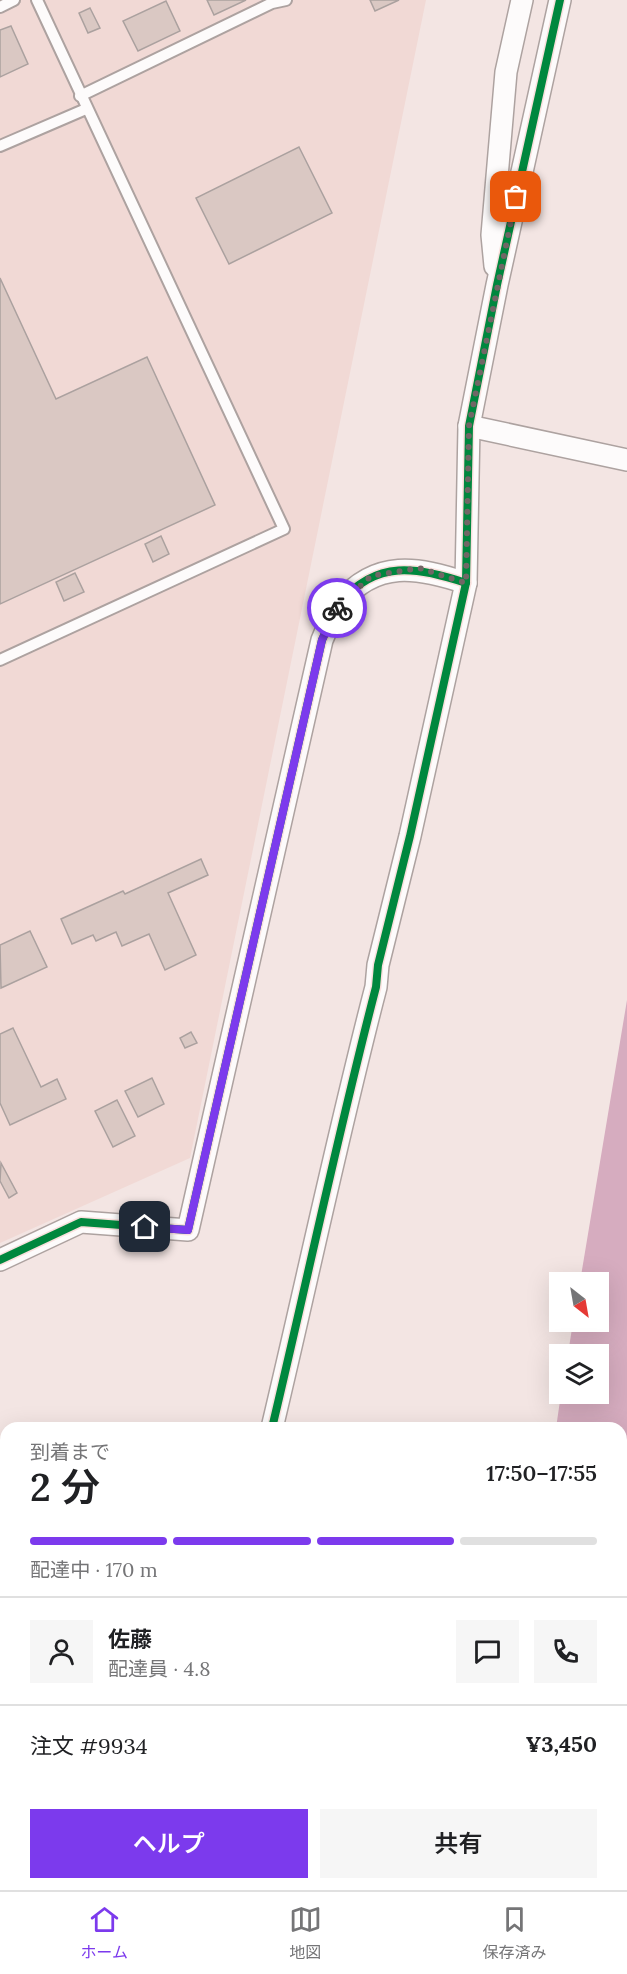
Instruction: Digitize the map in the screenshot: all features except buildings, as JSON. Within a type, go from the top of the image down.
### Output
[{"type":"street","points":[[497,285],[492,235],[506,72],[522,0]]},
{"type":"street","points":[[273,1422],[334,1163],[343,1113],[376,987],[378,965],[410,836],[466,583],[469,426],[497,285],[560,0]]},
{"type":"street","points":[[469,426],[627,460]]},
{"type":"street","points":[[0,1260],[81,1222],[188,1230],[322,640],[339,603],[371,576],[419,568],[466,583]]},
{"type":"lane","points":[[0,6],[14,0]]},
{"type":"lane","points":[[0,660],[284,529],[37,0]]},
{"type":"lane","points":[[80,96],[272,3],[286,0]]},
{"type":"lane","points":[[0,146],[86,109]]},
{"type":"shaded area","points":[[0,0],[426,0],[190,1158],[0,1243]]},
{"type":"shaded area","points":[[627,1000],[627,1422],[557,1422],[560,1404],[609,1404],[609,1344],[570,1344],[571,1332],[609,1332],[609,1272],[582,1272]]},
{"type":"cycle path","points":[[273,1422],[376,987],[378,965],[410,836],[466,583],[469,426],[497,285],[560,0]]},
{"type":"cycle path","points":[[0,1260],[81,1222],[188,1230],[322,640],[330,621],[340,603],[354,589],[368,579],[383,573],[398,570],[415,571],[466,583]]},
{"type":"way so far","points":[[337,608],[339,603],[371,576],[419,568],[466,583],[469,426],[516,197]]},
{"type":"route","points":[[145,1227],[188,1230],[322,640],[337,608]]}]
